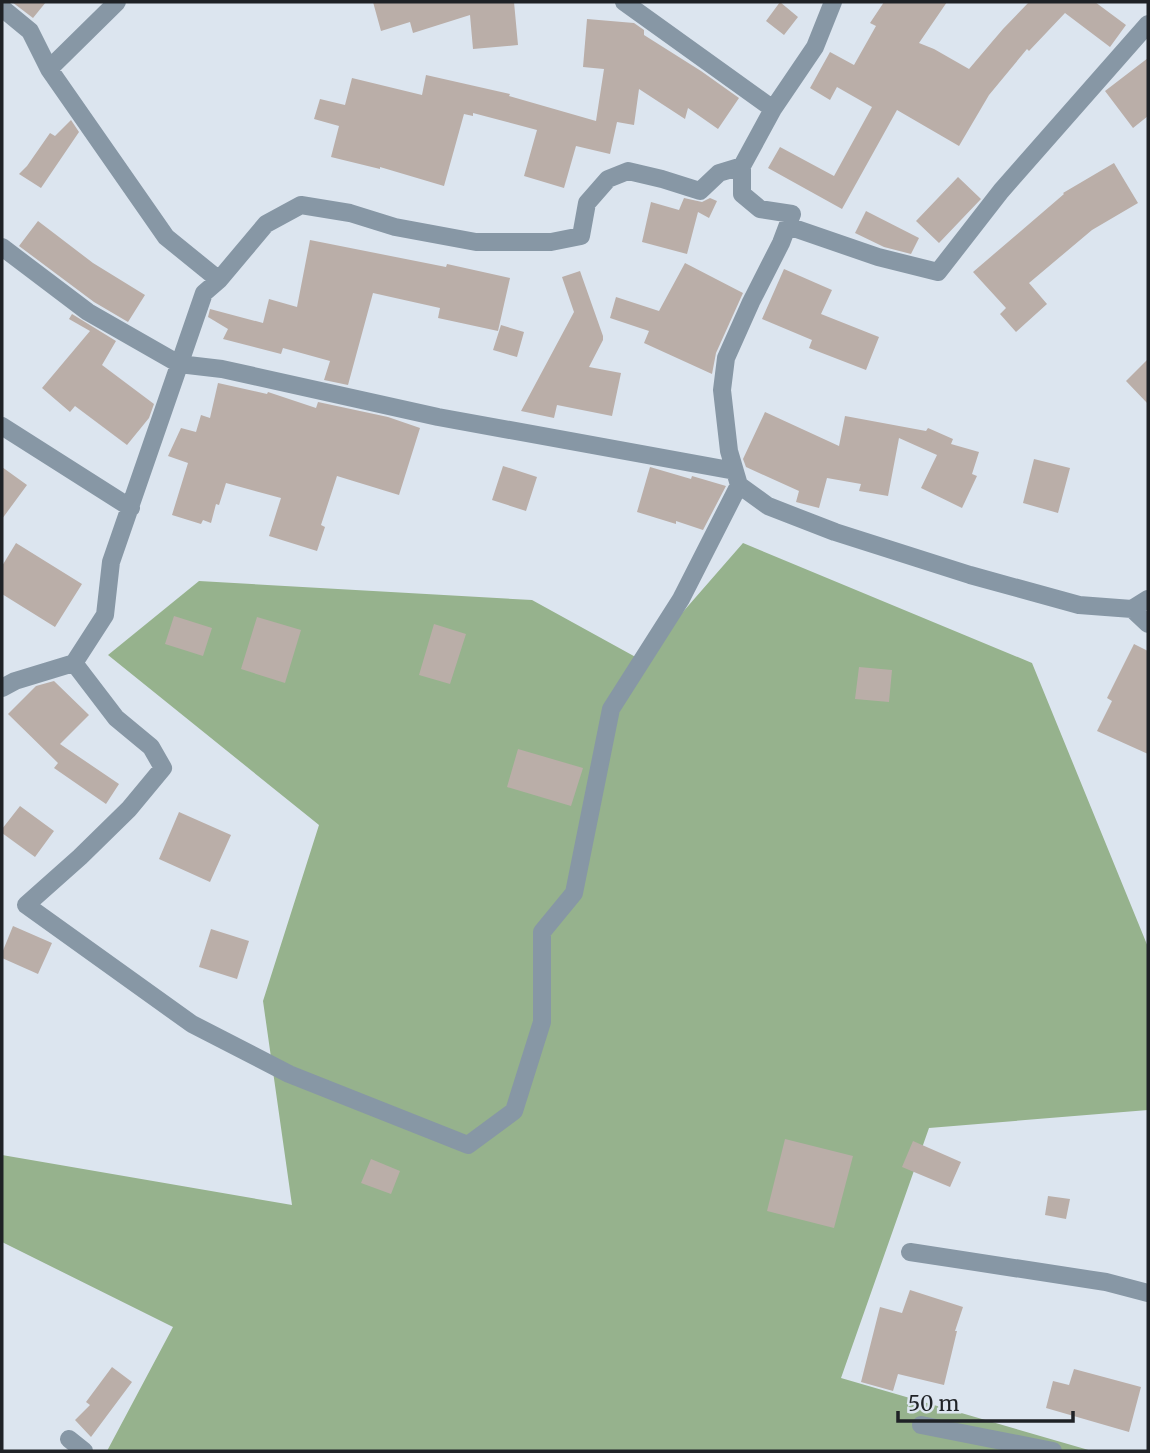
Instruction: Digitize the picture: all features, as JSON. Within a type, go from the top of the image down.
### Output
[{"type":"street","points":[[49,69],[117,2]]},
{"type":"street","points":[[624,2],[773,109]]},
{"type":"street","points":[[74,663],[116,718],[151,747],[163,768],[129,809],[26,905],[192,1024],[289,1074],[468,1145],[514,1111],[542,1022],[542,932],[574,894],[611,709],[681,599],[737,478],[729,451],[722,390],[726,358],[792,214],[760,209],[742,194],[742,166],[773,109],[815,47],[833,2]]},
{"type":"street","points":[[2,8],[30,30],[49,69],[166,237],[219,280]]},
{"type":"street","points":[[788,226],[878,257],[938,272],[1001,191],[1148,24]]},
{"type":"street","points":[[2,688],[15,681],[74,663],[105,615],[111,562],[204,293],[219,280],[266,224],[301,205],[475,242],[551,242],[581,236],[587,203],[608,179],[628,171],[700,191],[719,173],[742,166]]},
{"type":"street","points":[[2,247],[88,312],[179,364],[222,369],[438,417],[737,478],[768,506],[835,532],[1079,605],[1132,609],[1148,599]]},
{"type":"street","points":[[2,426],[131,508]]},
{"type":"street","points":[[1132,609],[1148,624]]},
{"type":"street","points":[[910,1252],[1106,1282],[1148,1293]]},
{"type":"street","points":[[921,1425],[1053,1451]]},
{"type":"street","points":[[69,1438],[84,1451]]},
{"type":"green space","points":[[743,543],[1032,663],[1148,947],[1148,1110],[929,1128],[841,1378],[1092,1451],[107,1451],[173,1327],[2,1242],[2,1155],[292,1205],[263,1001],[319,825],[108,655],[199,581],[532,600],[641,660]]},
{"type":"building","points":[[12,2],[46,2],[33,18]]},
{"type":"building","points":[[373,2],[514,2],[518,45],[473,49],[470,15],[413,33],[410,22],[381,31]]},
{"type":"building","points":[[780,2],[798,17],[784,35],[766,21]]},
{"type":"building","points":[[884,2],[947,2],[919,43],[969,69],[1029,2],[1095,2],[1126,25],[1110,47],[1065,13],[1029,51],[1027,49],[989,95],[959,146],[897,110],[842,209],[768,168],[780,147],[834,176],[872,107],[837,87],[830,100],[810,88],[830,52],[854,65],[876,26],[870,23]]},
{"type":"building","points":[[587,19],[634,23],[644,30],[644,35],[739,98],[718,129],[688,108],[685,119],[639,89],[634,125],[617,122],[610,154],[576,146],[564,188],[524,176],[537,130],[473,113],[473,116],[464,114],[444,186],[380,167],[331,157],[339,126],[314,119],[320,99],[345,105],[352,78],[422,95],[426,75],[510,94],[509,96],[596,121],[604,69],[583,67]]},
{"type":"building","points":[[1148,58],[1148,116],[1133,128],[1105,91]]},
{"type":"building","points":[[71,120],[79,132],[41,188],[19,174],[50,133],[55,136]]},
{"type":"building","points":[[1114,163],[1138,203],[1092,230],[1029,283],[1047,304],[1016,332],[1000,314],[1006,308],[973,272],[1063,193]]},
{"type":"building","points":[[958,177],[981,199],[939,243],[916,221]]},
{"type":"building","points":[[684,198],[702,202],[710,198],[717,201],[709,218],[698,212],[687,254],[642,242],[651,202],[679,210]]},
{"type":"building","points":[[866,211],[919,238],[911,254],[884,247],[855,233]]},
{"type":"building","points":[[38,221],[93,263],[145,295],[128,322],[94,302],[19,246]]},
{"type":"building","points":[[310,240],[510,278],[498,331],[438,318],[440,308],[373,293],[348,385],[324,380],[330,361],[283,348],[281,354],[223,339],[228,329],[208,317],[210,309],[263,323],[269,299],[297,307]]},
{"type":"building","points":[[685,263],[743,293],[716,353],[712,374],[644,343],[649,331],[610,318],[616,297],[659,311]]},
{"type":"building","points":[[784,269],[832,290],[821,314],[879,337],[866,370],[809,348],[812,340],[762,319]]},
{"type":"building","points":[[580,271],[603,336],[589,367],[621,373],[612,416],[557,405],[554,418],[521,411],[574,312],[562,277]]},
{"type":"building","points":[[72,314],[116,341],[102,365],[154,404],[149,418],[127,445],[75,406],[70,412],[42,388],[90,331],[69,319]]},
{"type":"building","points":[[501,325],[524,332],[517,357],[493,350]]},
{"type":"building","points":[[1148,359],[1148,404],[1126,381]]},
{"type":"building","points":[[218,383],[267,394],[268,392],[316,408],[318,402],[388,417],[420,428],[399,495],[337,476],[321,525],[325,527],[317,551],[269,536],[281,498],[226,483],[211,523],[203,520],[201,524],[172,515],[188,463],[168,456],[181,428],[196,432],[201,415],[210,418]]},
{"type":"building","points":[[765,412],[839,446],[845,416],[926,431],[928,428],[953,439],[951,444],[979,452],[972,474],[977,476],[962,508],[921,488],[937,455],[899,438],[888,496],[859,491],[861,484],[827,478],[819,508],[796,502],[799,491],[746,467],[743,459]]},
{"type":"building","points":[[1034,459],[1070,468],[1058,513],[1023,503]]},
{"type":"building","points":[[503,466],[537,477],[526,511],[492,500]]},
{"type":"building","points":[[2,467],[27,485],[2,519]]},
{"type":"building","points":[[650,467],[726,486],[703,530],[637,512]]},
{"type":"building","points":[[16,543],[82,584],[55,627],[2,594],[2,566]]},
{"type":"building","points":[[174,616],[212,628],[203,656],[165,644]]},
{"type":"building","points":[[257,617],[301,630],[285,683],[241,669]]},
{"type":"building","points":[[434,624],[466,634],[450,684],[419,675]]},
{"type":"building","points":[[1134,644],[1148,651],[1148,754],[1097,731],[1112,701],[1107,698]]},
{"type":"building","points":[[859,667],[892,670],[889,702],[855,699]]},
{"type":"building","points":[[54,681],[89,715],[60,744],[119,784],[106,804],[54,768],[58,763],[8,714],[36,686]]},
{"type":"building","points":[[518,749],[583,768],[571,806],[507,787]]},
{"type":"building","points":[[20,806],[54,831],[35,857],[2,833],[2,829]]},
{"type":"building","points":[[179,812],[231,835],[210,882],[159,859]]},
{"type":"building","points":[[13,926],[52,943],[38,974],[2,958]]},
{"type":"building","points":[[211,929],[249,941],[237,979],[199,967]]},
{"type":"building","points":[[785,1139],[853,1156],[834,1228],[767,1211]]},
{"type":"building","points":[[913,1141],[961,1162],[950,1187],[902,1167]]},
{"type":"building","points":[[371,1159],[400,1171],[391,1194],[361,1183]]},
{"type":"building","points":[[1048,1196],[1070,1199],[1066,1219],[1045,1215]]},
{"type":"building","points":[[910,1290],[963,1307],[944,1385],[898,1374],[893,1391],[861,1382],[880,1307],[902,1313]]},
{"type":"building","points":[[112,1367],[132,1382],[91,1437],[75,1420],[90,1405],[86,1402]]},
{"type":"building","points":[[1074,1369],[1141,1387],[1129,1432],[1046,1408],[1053,1381],[1069,1385]]}]
